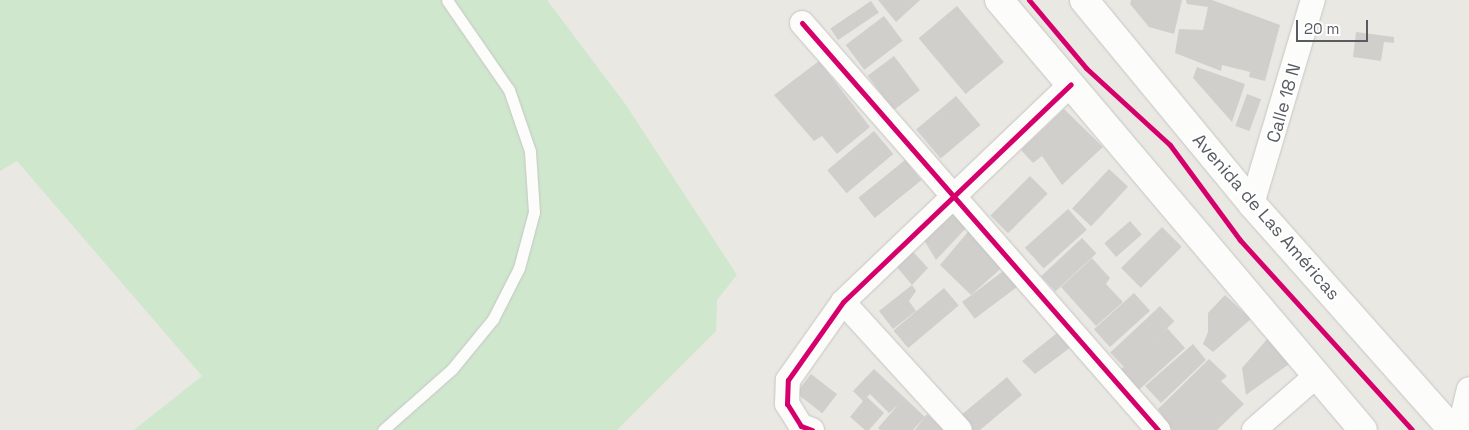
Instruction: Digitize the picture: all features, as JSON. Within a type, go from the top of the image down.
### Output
[{"type":"main road","points":[[999,0],[1363,430]]},
{"type":"main road","name":"Avenida de Las Américas","points":[[1084,0],[1252,204],[1453,430]]},
{"type":"street","name":"Calle 18 N","points":[[1252,204],[1313,0]]},
{"type":"street","points":[[802,23],[1158,430]]},
{"type":"street","points":[[812,430],[801,426],[787,404],[788,380],[843,302],[955,198],[1072,84]]},
{"type":"street","points":[[843,302],[960,430]]},
{"type":"street","points":[[1254,430],[1316,376]]},
{"type":"street","points":[[1459,430],[1469,389]]},
{"type":"lane","points":[[383,430],[452,369],[493,320],[520,268],[534,212],[530,151],[509,90],[447,0]]},
{"type":"green space","points":[[0,0],[547,0],[626,105],[737,275],[717,300],[716,331],[617,430],[134,430],[202,376],[17,161],[0,171]]},
{"type":"building","points":[[878,0],[920,0],[896,22]]},
{"type":"building","points":[[1131,0],[1182,0],[1174,34],[1149,27],[1130,4]]},
{"type":"building","points":[[1186,0],[1212,0],[1280,25],[1265,81],[1249,77],[1250,72],[1222,65],[1221,71],[1175,53],[1179,29],[1203,30],[1208,7],[1187,4]]},
{"type":"building","points":[[871,1],[879,13],[838,40],[830,28]]},
{"type":"building","points":[[957,6],[1004,62],[966,94],[919,38]]},
{"type":"building","points":[[884,16],[903,41],[864,70],[846,45]]},
{"type":"building","points":[[1356,32],[1394,37],[1394,43],[1384,42],[1381,61],[1353,57]]},
{"type":"building","points":[[894,56],[920,90],[894,110],[868,76]]},
{"type":"building","points":[[819,61],[870,127],[837,154],[822,136],[814,141],[774,95]]},
{"type":"building","points":[[1197,67],[1245,84],[1232,122],[1193,78]]},
{"type":"building","points":[[1247,94],[1261,99],[1249,131],[1235,126]]},
{"type":"building","points":[[956,96],[980,125],[941,159],[916,129]]},
{"type":"building","points":[[1064,109],[1103,147],[1062,185],[1042,156],[1033,163],[1021,150]]},
{"type":"building","points":[[874,131],[893,154],[847,193],[827,170]]},
{"type":"building","points":[[905,160],[921,180],[875,218],[858,198]]},
{"type":"building","points":[[1109,169],[1128,187],[1091,226],[1072,208]]},
{"type":"building","points":[[1030,176],[1048,194],[1008,233],[990,216]]},
{"type":"building","points":[[1068,209],[1087,230],[1044,269],[1025,248]]},
{"type":"building","points":[[953,210],[969,225],[936,260],[924,240]]},
{"type":"building","points":[[1130,221],[1142,235],[1116,257],[1104,243]]},
{"type":"building","points":[[972,227],[1006,264],[971,295],[940,265]]},
{"type":"building","points":[[1162,227],[1182,247],[1141,288],[1121,268]]},
{"type":"building","points":[[1082,238],[1096,253],[1055,292],[1041,276]]},
{"type":"building","points":[[907,245],[928,268],[912,285],[896,266]]},
{"type":"building","points":[[1092,258],[1110,278],[1106,284],[1123,302],[1096,326],[1061,287]]},
{"type":"building","points":[[1006,269],[1019,286],[975,319],[962,302]]},
{"type":"building","points":[[912,285],[916,291],[909,301],[916,311],[893,329],[879,311]]},
{"type":"building","points":[[944,288],[959,306],[908,348],[893,330]]},
{"type":"building","points":[[1134,293],[1150,311],[1110,347],[1094,329]]},
{"type":"building","points":[[1225,295],[1251,319],[1213,352],[1203,344],[1208,332],[1208,313]]},
{"type":"building","points":[[1160,306],[1174,321],[1125,368],[1110,352]]},
{"type":"building","points":[[1167,328],[1185,348],[1138,391],[1119,371]]},
{"type":"building","points":[[1057,333],[1071,347],[1035,374],[1022,361]]},
{"type":"building","points":[[1269,337],[1292,362],[1246,395],[1242,368]]},
{"type":"building","points":[[1193,344],[1206,360],[1161,403],[1145,386]]},
{"type":"building","points":[[1209,359],[1227,376],[1221,381],[1244,404],[1217,430],[1172,430],[1158,409]]},
{"type":"building","points":[[874,369],[925,417],[913,430],[880,430],[878,428],[898,405],[889,413],[870,394],[867,397],[884,413],[869,430],[865,430],[850,417],[863,401],[853,391]]},
{"type":"building","points":[[811,374],[837,394],[822,413],[796,393]]},
{"type":"building","points":[[1007,377],[1022,395],[980,430],[972,430],[960,416]]},
{"type":"building","points":[[927,414],[944,430],[915,430]]},
{"type":"cycle path","points":[[1029,0],[1086,68],[1170,145],[1240,240],[1412,430]]},
{"type":"cycle path","points":[[802,23],[1158,430]]},
{"type":"cycle path","points":[[812,430],[801,426],[787,404],[788,380],[843,302],[1071,84]]}]
